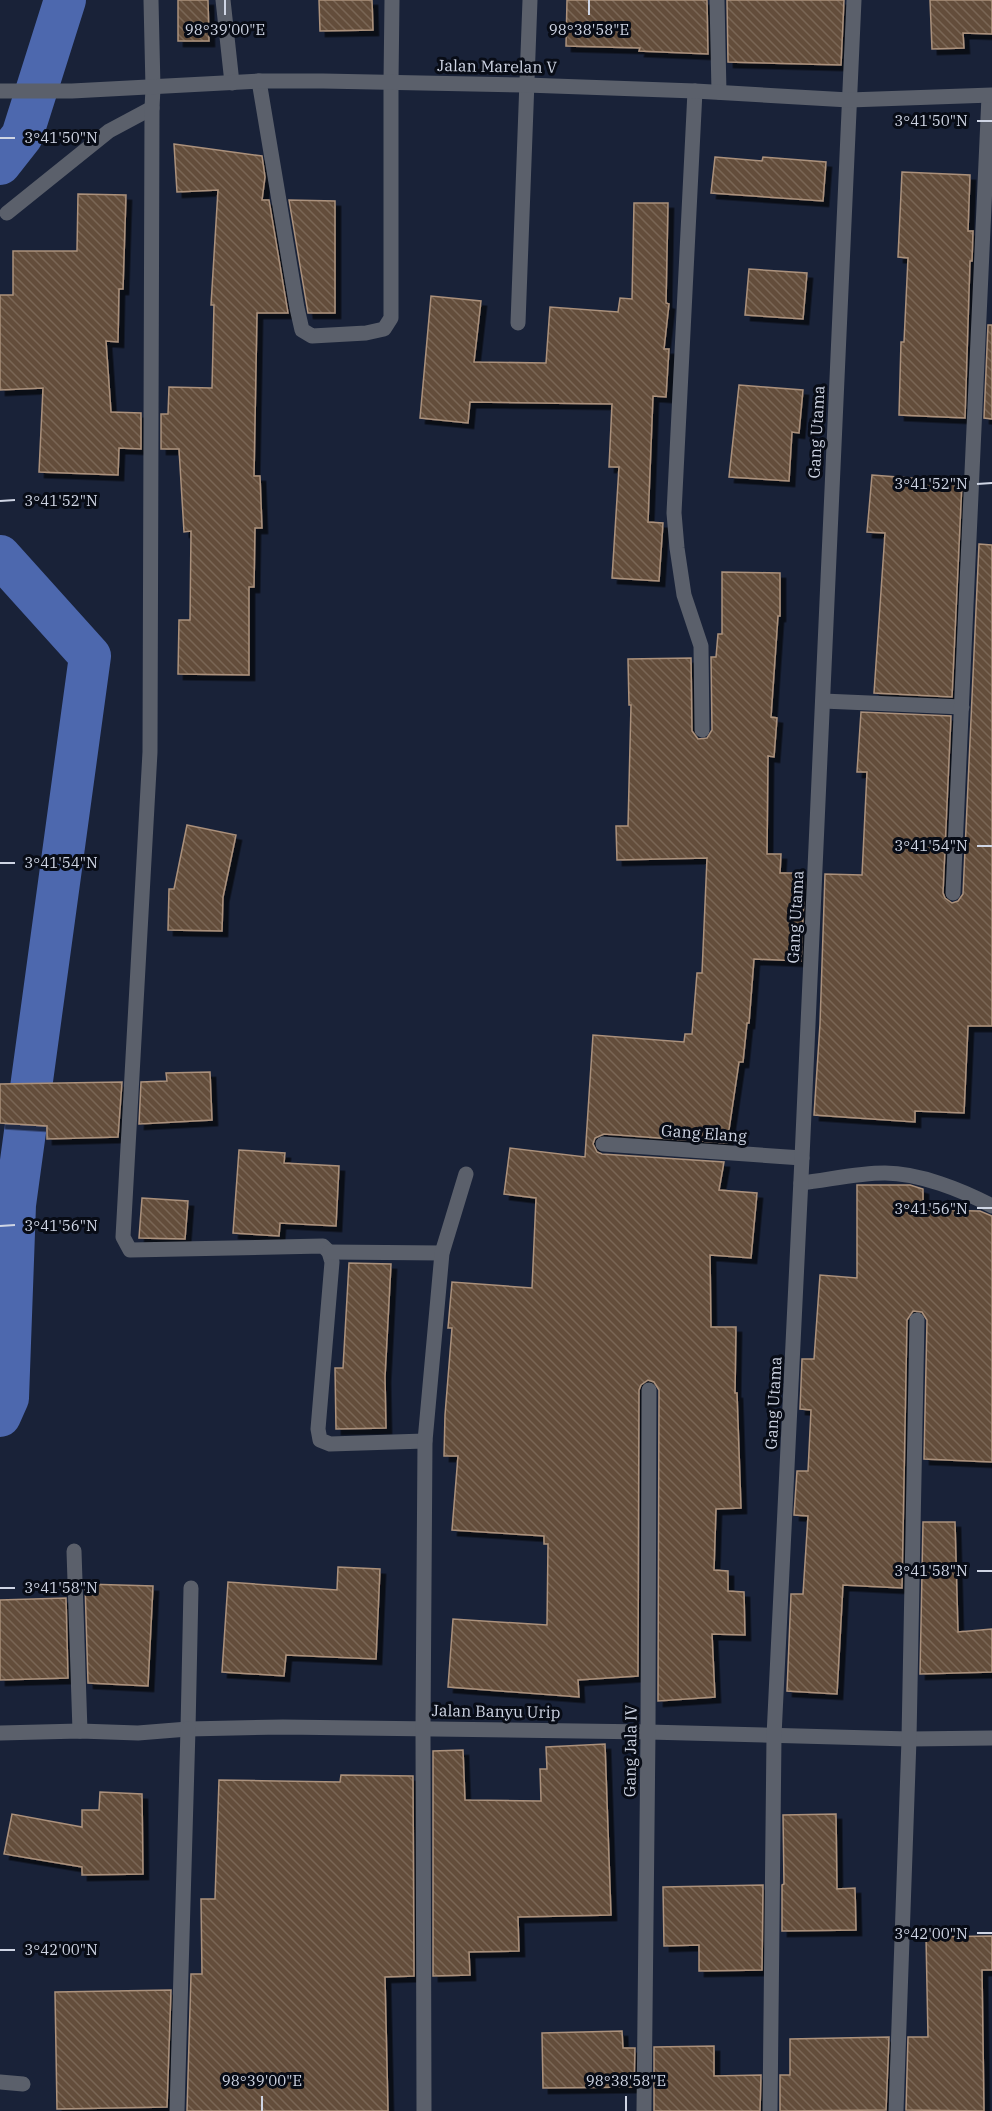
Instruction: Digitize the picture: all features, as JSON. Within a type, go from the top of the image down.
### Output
[{"type":"street","points":[[152,0],[150,752],[123,1237],[130,1250],[323,1246],[329,1252],[332,1262],[318,1429],[320,1440],[330,1444],[425,1441]]},
{"type":"street","points":[[223,0],[232,82]]},
{"type":"street","points":[[259,81],[302,330],[312,336],[366,333],[384,329],[391,318],[392,0]]},
{"type":"street","points":[[518,323],[530,0]]},
{"type":"street","points":[[717,0],[719,92]]},
{"type":"street","name":"Gang Utama","points":[[770,2111],[774,1736],[854,0]]},
{"type":"street","name":"Jalan Marelan V","points":[[0,92],[153,88],[259,81],[526,85],[719,92],[849,100],[990,96]]},
{"type":"street","points":[[694,91],[674,513],[684,595],[701,646],[702,730]]},
{"type":"street","points":[[953,892],[990,96]]},
{"type":"street","points":[[7,213],[109,131],[152,108]]},
{"type":"street","points":[[822,701],[962,707]]},
{"type":"street","name":"Gang Elang","points":[[603,1144],[802,1158]]},
{"type":"street","points":[[801,1183],[885,1173],[912,1175],[973,1196],[992,1206]]},
{"type":"street","points":[[424,2111],[425,1441],[442,1253],[466,1174]]},
{"type":"street","points":[[329,1252],[442,1253]]},
{"type":"street","points":[[896,2111],[909,1739],[916,1320]]},
{"type":"street","name":"Gang Jala IV","points":[[644,2111],[649,1390]]},
{"type":"street","points":[[74,1551],[80,1731]]},
{"type":"street","points":[[177,2111],[191,1588]]},
{"type":"street","name":"Jalan Banyu Urip","points":[[0,1733],[80,1731],[138,1733],[188,1729],[283,1727],[648,1732],[909,1739],[992,1738]]},
{"type":"street","points":[[0,2082],[24,2084]]},
{"type":"building","points":[[178,0],[208,0],[209,41],[178,41]]},
{"type":"building","points":[[319,0],[372,0],[373,30],[320,31]]},
{"type":"building","points":[[567,0],[707,0],[708,54],[639,51],[640,48],[566,46]]},
{"type":"building","points":[[727,0],[844,0],[841,65],[728,62]]},
{"type":"building","points":[[930,0],[992,0],[992,34],[963,33],[964,48],[932,49]]},
{"type":"building","points":[[174,144],[262,156],[265,177],[262,200],[269,200],[288,313],[257,313],[254,476],[260,476],[262,528],[255,528],[254,587],[249,587],[249,675],[178,674],[179,620],[190,620],[191,531],[184,532],[179,449],[161,449],[161,414],[168,414],[169,387],[212,388],[214,305],[211,305],[218,190],[177,192]]},
{"type":"building","points":[[715,157],[762,161],[763,157],[826,162],[823,201],[711,193]]},
{"type":"building","points":[[902,172],[970,175],[968,231],[973,231],[965,418],[899,415],[901,342],[904,342],[908,258],[898,257]]},
{"type":"building","points":[[78,194],[126,195],[123,289],[119,289],[118,342],[106,341],[111,412],[141,413],[141,449],[119,448],[118,475],[39,472],[43,388],[0,390],[0,295],[13,295],[13,251],[77,251]]},
{"type":"building","points":[[289,200],[335,201],[335,313],[308,313]]},
{"type":"building","points":[[634,203],[668,203],[666,303],[669,304],[664,349],[669,349],[666,397],[653,396],[648,522],[663,523],[659,581],[612,578],[619,467],[609,467],[612,404],[470,402],[468,423],[420,418],[431,296],[481,301],[474,362],[546,363],[550,307],[618,312],[620,298],[632,299]]},
{"type":"building","points":[[749,269],[807,273],[803,319],[745,315]]},
{"type":"building","points":[[988,325],[992,325],[992,419],[984,418]]},
{"type":"building","points":[[739,385],[803,390],[799,433],[792,432],[789,481],[729,477]]},
{"type":"building","points":[[872,475],[962,482],[952,697],[874,693],[885,533],[867,532]]},
{"type":"building","points":[[979,544],[992,545],[992,1026],[968,1026],[964,1113],[915,1111],[915,1122],[814,1115],[820,1024],[825,874],[862,875],[867,772],[857,772],[861,712],[951,716],[943,893],[945,898],[952,903],[958,901],[963,894]]},
{"type":"building","points":[[722,572],[780,573],[780,616],[778,616],[771,717],[777,718],[774,757],[768,756],[767,854],[781,854],[780,873],[805,873],[801,961],[754,959],[749,1023],[747,1023],[743,1062],[739,1062],[727,1143],[604,1134],[595,1138],[593,1144],[597,1152],[602,1154],[724,1162],[719,1190],[757,1193],[751,1258],[710,1255],[711,1327],[736,1327],[735,1393],[737,1393],[741,1508],[716,1509],[714,1570],[728,1571],[728,1591],[744,1592],[745,1635],[712,1634],[715,1697],[658,1701],[659,1390],[654,1382],[648,1380],[641,1385],[639,1390],[638,1676],[578,1680],[579,1697],[448,1687],[453,1619],[547,1625],[548,1544],[544,1544],[544,1536],[452,1530],[458,1456],[444,1456],[452,1328],[448,1328],[452,1282],[532,1288],[536,1198],[504,1194],[510,1148],[585,1157],[593,1035],[684,1042],[685,1034],[692,1034],[697,973],[702,973],[707,858],[617,860],[616,826],[628,826],[631,705],[629,705],[628,659],[691,658],[692,731],[698,739],[707,738],[712,730],[711,657],[716,657],[718,634],[722,634]]},
{"type":"building","points":[[187,825],[236,835],[223,897],[222,931],[168,930],[169,889],[174,889]]},
{"type":"building","points":[[210,1072],[212,1120],[139,1124],[141,1082],[167,1081],[166,1073]]},
{"type":"building","points":[[122,1082],[118,1137],[47,1139],[47,1126],[0,1123],[0,1084]]},
{"type":"building","points":[[239,1150],[285,1153],[284,1163],[339,1166],[336,1226],[280,1223],[279,1236],[233,1233]]},
{"type":"building","points":[[857,1185],[910,1185],[923,1189],[923,1210],[980,1211],[992,1216],[992,1462],[924,1459],[927,1320],[922,1312],[913,1311],[907,1320],[902,1588],[843,1585],[837,1694],[787,1691],[791,1594],[803,1594],[808,1516],[794,1515],[797,1471],[808,1471],[811,1410],[800,1409],[802,1359],[814,1359],[820,1275],[857,1278]]},
{"type":"building","points":[[142,1198],[188,1201],[185,1239],[139,1238]]},
{"type":"building","points":[[349,1263],[391,1264],[385,1377],[386,1428],[336,1429],[335,1368],[343,1368]]},
{"type":"building","points":[[923,1522],[955,1522],[958,1632],[992,1629],[992,1672],[920,1674]]},
{"type":"building","points":[[338,1567],[380,1569],[376,1659],[286,1655],[284,1676],[222,1672],[228,1582],[337,1590]]},
{"type":"building","points":[[85,1584],[153,1586],[148,1686],[88,1683]]},
{"type":"building","points":[[66,1598],[68,1678],[0,1680],[0,1600]]},
{"type":"building","points":[[605,1744],[611,1915],[518,1917],[519,1951],[469,1952],[470,1975],[433,1976],[433,1751],[463,1750],[465,1800],[541,1801],[540,1769],[547,1769],[546,1747]]},
{"type":"building","points":[[341,1775],[413,1776],[414,1976],[385,1977],[388,2111],[187,2111],[191,1974],[202,1974],[201,1899],[215,1899],[219,1780],[340,1782]]},
{"type":"building","points":[[100,1792],[142,1794],[143,1874],[82,1875],[82,1867],[4,1854],[12,1814],[82,1827],[82,1810],[99,1810]]},
{"type":"building","points":[[836,1814],[837,1889],[855,1888],[856,1930],[782,1931],[783,1815]]},
{"type":"building","points":[[763,1885],[762,1970],[699,1971],[699,1945],[664,1946],[663,1887]]},
{"type":"building","points":[[992,1936],[992,1970],[982,1970],[984,2111],[906,2110],[908,2037],[928,2037],[926,1937]]},
{"type":"building","points":[[171,1990],[167,2107],[57,2109],[55,1992]]},
{"type":"building","points":[[622,2031],[623,2048],[635,2048],[634,2087],[543,2088],[542,2033]]},
{"type":"building","points":[[889,2037],[886,2110],[780,2111],[780,2075],[790,2075],[790,2039]]},
{"type":"building","points":[[714,2046],[714,2076],[761,2075],[760,2111],[654,2111],[654,2047]]},
{"type":"waterway","points":[[0,164],[22,136],[65,0]]},
{"type":"waterway","points":[[0,556],[90,656],[15,1205],[8,1398],[0,1416]]}]
